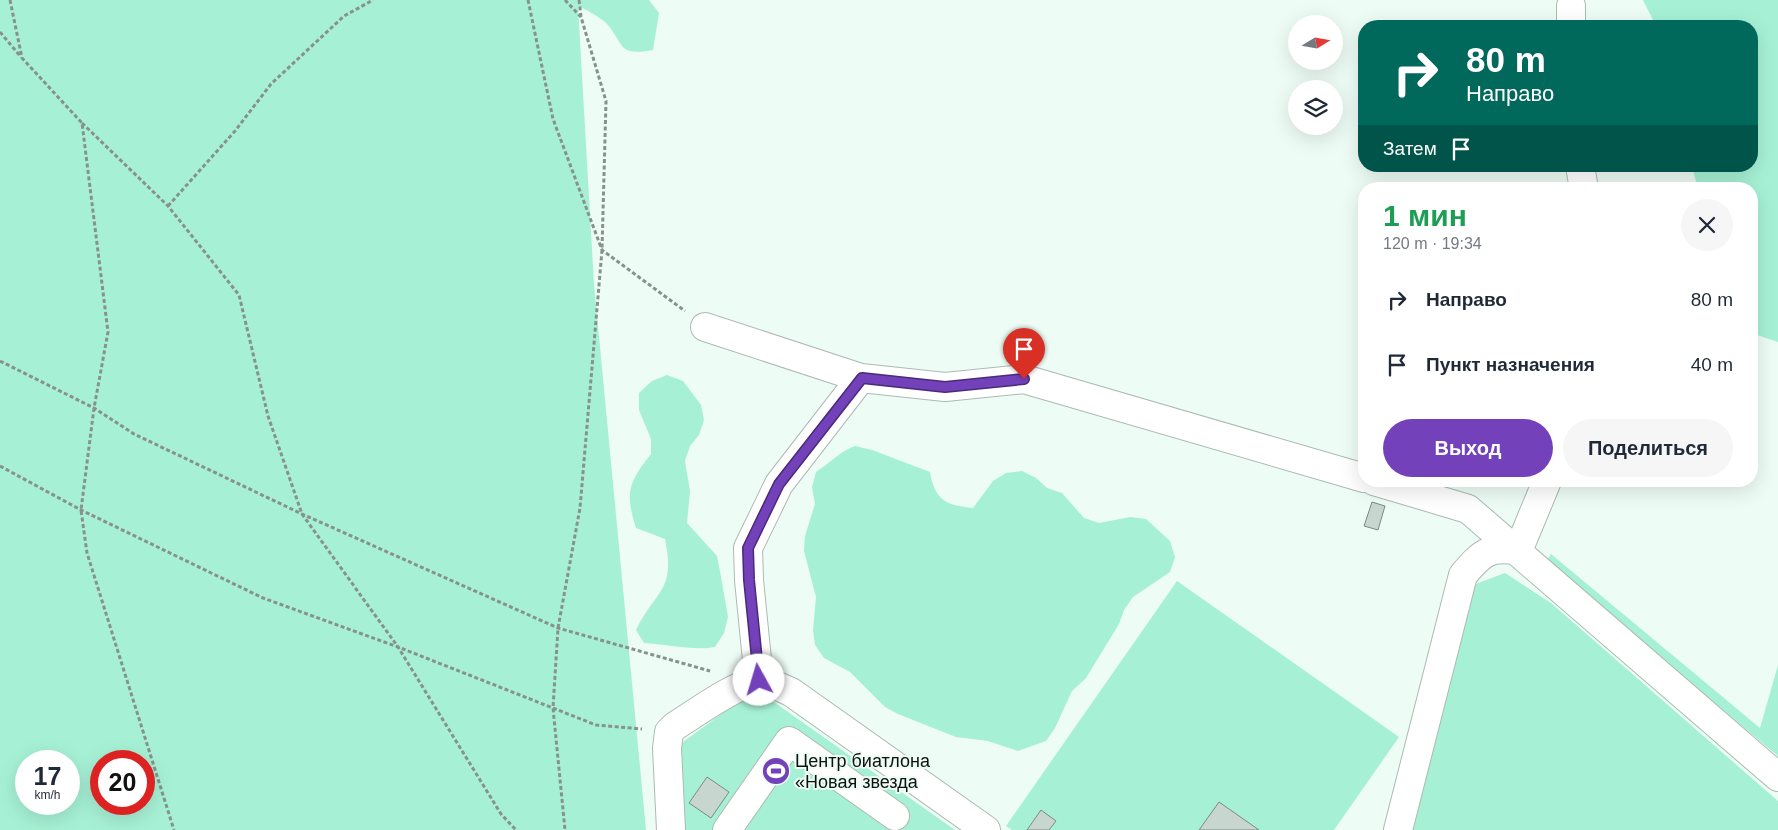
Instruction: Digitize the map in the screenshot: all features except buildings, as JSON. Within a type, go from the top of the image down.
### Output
[{"type":"street","points":[[705,327],[862,378],[945,387],[1024,379],[1358,476]]},
{"type":"street","points":[[759,680],[749,580],[748,548],[779,484],[862,378]]},
{"type":"street","points":[[1394,487],[1468,509],[1778,777]]},
{"type":"street","points":[[1518,551],[1545,487]]},
{"type":"street","points":[[1398,830],[1463,575],[1479,556],[1501,547],[1518,551]]},
{"type":"street","points":[[671,830],[667,748],[669,732],[675,726],[733,690],[759,680],[770,682],[791,692],[986,830]]},
{"type":"street","points":[[727,830],[812,708]]},
{"type":"street","points":[[789,741],[890,823],[919,782]]},
{"type":"path","points":[[10,0],[22,58]]},
{"type":"path","points":[[168,206],[235,131],[271,84],[344,16],[373,0]]},
{"type":"path","points":[[528,0],[552,119],[602,250],[705,327]]},
{"type":"path","points":[[565,0],[581,16]]},
{"type":"path","points":[[566,830],[553,708],[558,628],[580,508],[602,250],[606,102],[581,16],[579,0]]},
{"type":"path","points":[[0,32],[82,123],[168,206],[239,295],[268,416],[302,514],[398,647],[501,814],[516,830]]},
{"type":"path","points":[[82,123],[108,332],[94,408],[81,510],[86,553],[174,830]]},
{"type":"path","points":[[0,361],[94,408],[134,434],[302,514],[558,628],[714,671]]},
{"type":"path","points":[[0,466],[81,510],[263,598],[398,647],[596,725],[669,732]]},
{"type":"green space","points":[[0,0],[649,0],[659,13],[653,50],[641,52],[626,49],[605,22],[578,6],[594,284],[646,830],[0,830]]},
{"type":"green space","points":[[1643,0],[1778,0],[1778,342],[1758,335],[1758,182],[1696,182],[1694,172],[1758,172],[1758,20],[1653,20]]},
{"type":"green space","points":[[667,375],[683,381],[701,405],[704,420],[699,435],[690,446],[685,461],[690,491],[687,523],[717,556],[728,617],[724,633],[715,647],[689,648],[644,643],[636,630],[643,616],[662,589],[668,570],[665,539],[636,528],[630,506],[633,481],[651,454],[651,439],[639,410],[639,393],[652,381]]},
{"type":"green space","points":[[855,446],[872,450],[930,472],[935,489],[943,500],[949,503],[973,508],[993,481],[1006,473],[1022,471],[1036,478],[1047,488],[1062,493],[1084,518],[1099,523],[1130,517],[1146,519],[1170,541],[1175,557],[1170,572],[1133,597],[1086,678],[1072,691],[1055,728],[1046,741],[1018,751],[988,741],[956,737],[898,714],[885,707],[850,672],[824,658],[815,645],[813,630],[816,597],[804,551],[805,536],[815,504],[812,487],[816,472],[839,454]]},
{"type":"green space","points":[[1551,554],[1760,728],[1778,665],[1778,756],[1546,562]]},
{"type":"green space","points":[[1505,573],[1551,603],[1778,801],[1778,830],[1412,830],[1473,585]]},
{"type":"green space","points":[[1177,581],[1399,737],[1334,830],[1012,830],[1006,826]]},
{"type":"green space","name":"Центр биатлона «Новая звезда","points":[[747,695],[764,695],[955,830],[685,830],[679,745]]},
{"type":"place","name":"Центр биатлона «Новая звезда","points":[[776,771]]},
{"type":"route","points":[[759,680],[749,580],[748,548],[779,484],[824,424],[862,378],[945,387],[1024,379]]}]
